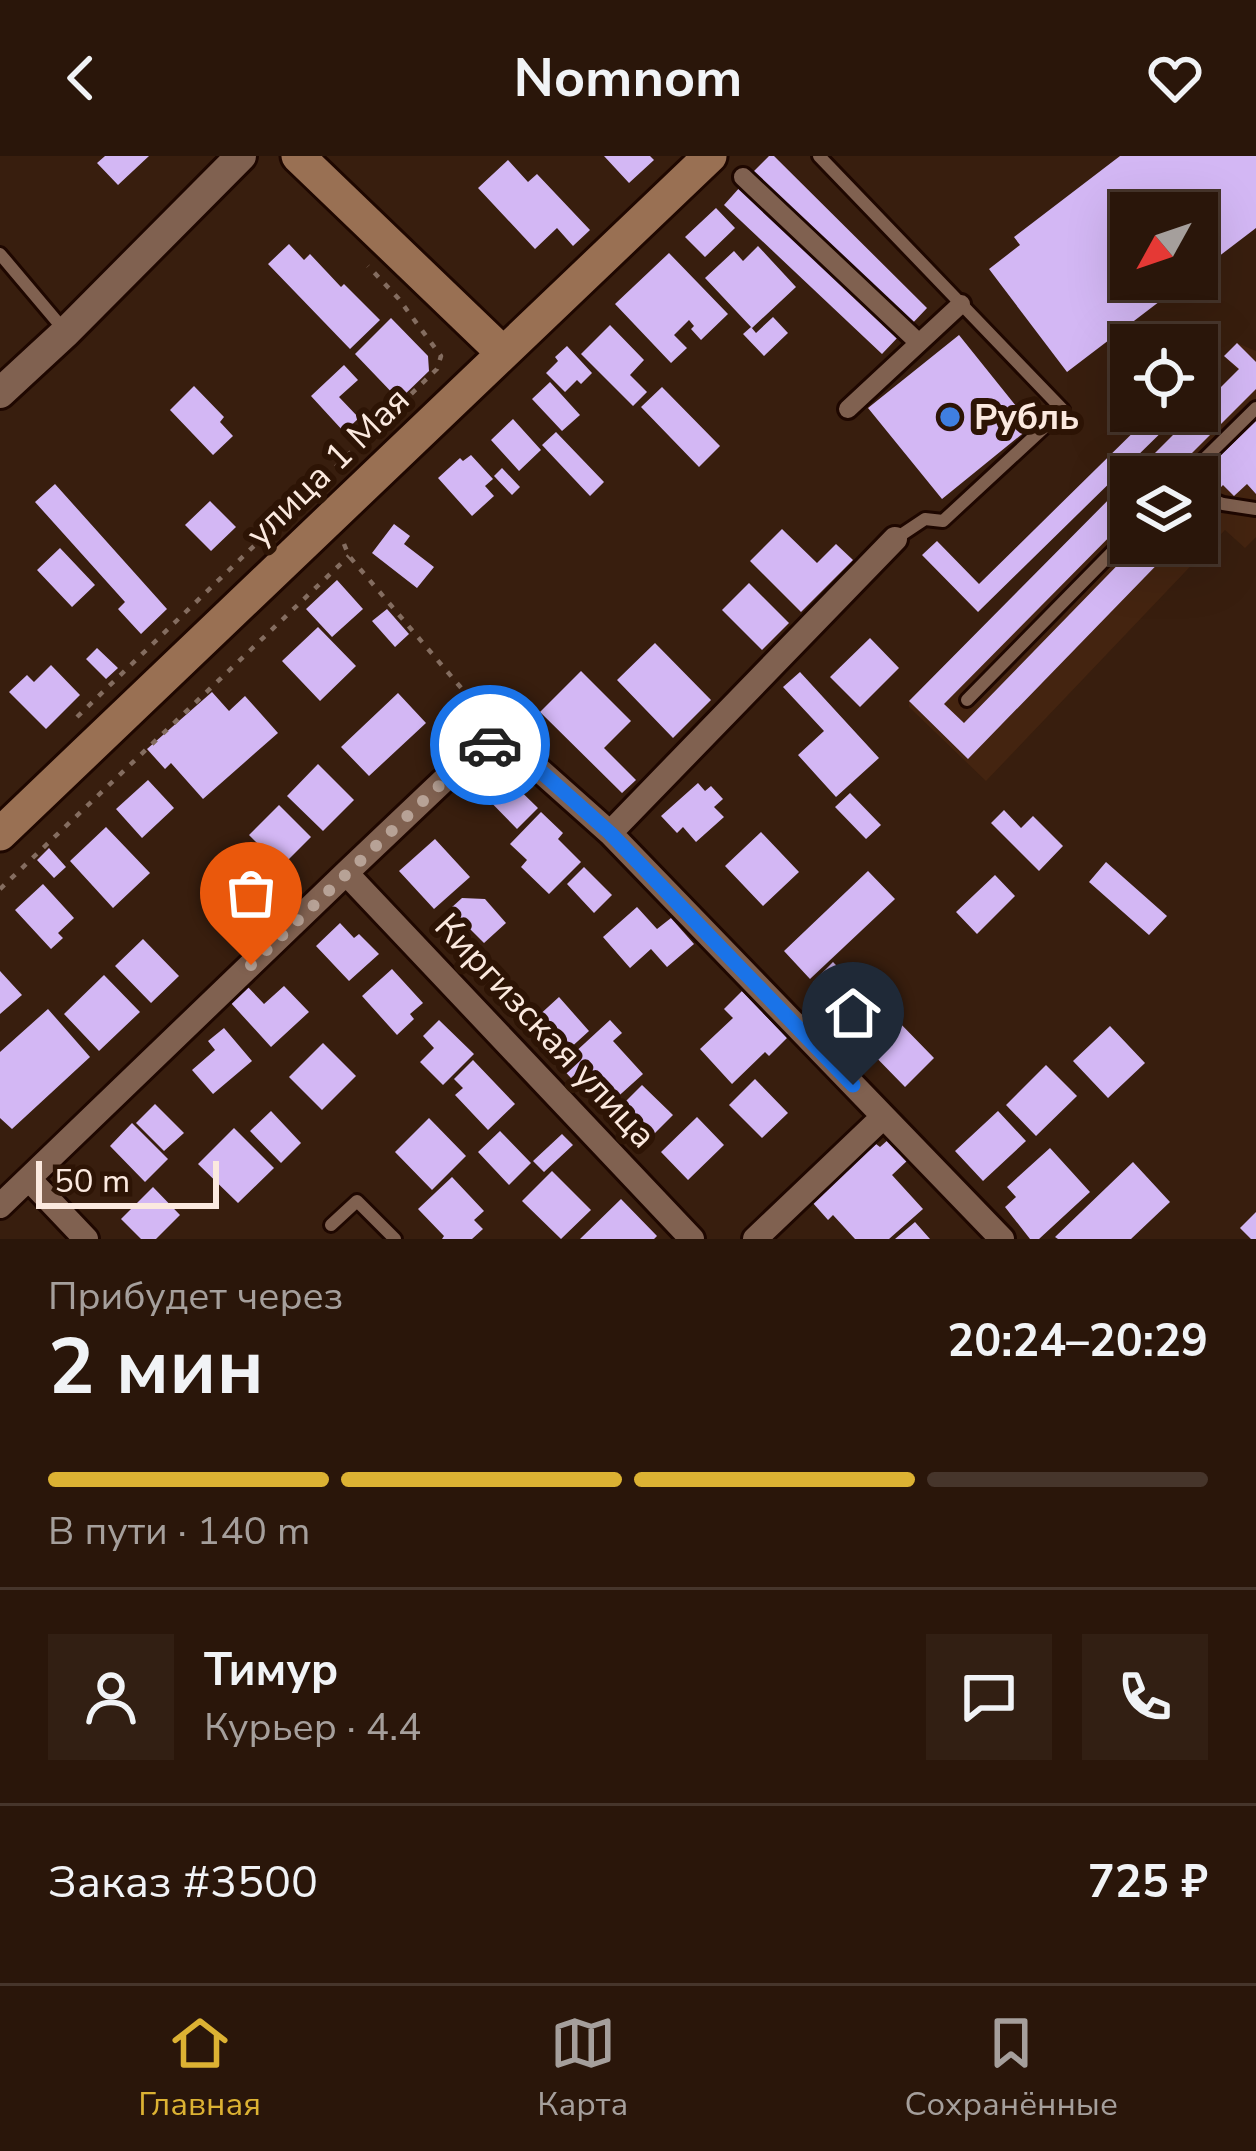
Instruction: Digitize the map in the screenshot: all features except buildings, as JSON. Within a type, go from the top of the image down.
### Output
[{"type":"main road","points":[[298,156],[502,353]]},
{"type":"main road","name":"улица 1 Мая","points":[[0,834],[710,156]]},
{"type":"street","points":[[0,393],[242,156]]},
{"type":"street","points":[[743,177],[919,343]]},
{"type":"street","points":[[848,409],[961,304]]},
{"type":"street","points":[[610,833],[895,539]]},
{"type":"street","points":[[0,1206],[346,873],[500,735],[610,833],[1002,1239]]},
{"type":"street","name":"Киргизская улица","points":[[346,873],[692,1239]]},
{"type":"street","points":[[755,1239],[884,1117]]},
{"type":"street","points":[[29,1179],[86,1239]]},
{"type":"lane","points":[[820,156],[1063,410],[943,520],[925,519],[895,539]]},
{"type":"lane","points":[[0,254],[66,332]]},
{"type":"lane","points":[[1207,456],[1256,408]]},
{"type":"lane","points":[[1218,502],[1256,509]]},
{"type":"lane","points":[[967,700],[1110,554]]},
{"type":"lane","points":[[332,1226],[357,1201],[394,1239]]},
{"type":"path","points":[[68,726],[437,369],[441,356],[368,266]]},
{"type":"path","points":[[332,517],[349,556],[500,735]]},
{"type":"path","points":[[0,890],[349,556]]},
{"type":"shaded area","points":[[1237,343],[1256,351],[1256,537],[1245,548],[1225,530],[1218,537],[1218,456],[1152,456],[1176,432],[1218,432],[1218,390],[1238,370],[1224,356]]},
{"type":"shaded area","points":[[1110,498],[1110,564],[1193,564],[986,781],[909,707],[909,701]]},
{"type":"way so far","points":[[251,965],[443,782],[470,766],[490,745]]},
{"type":"place","name":"Рубль","points":[[950,417]]},
{"type":"route","points":[[490,745],[500,735],[610,833],[853,1085]]}]
